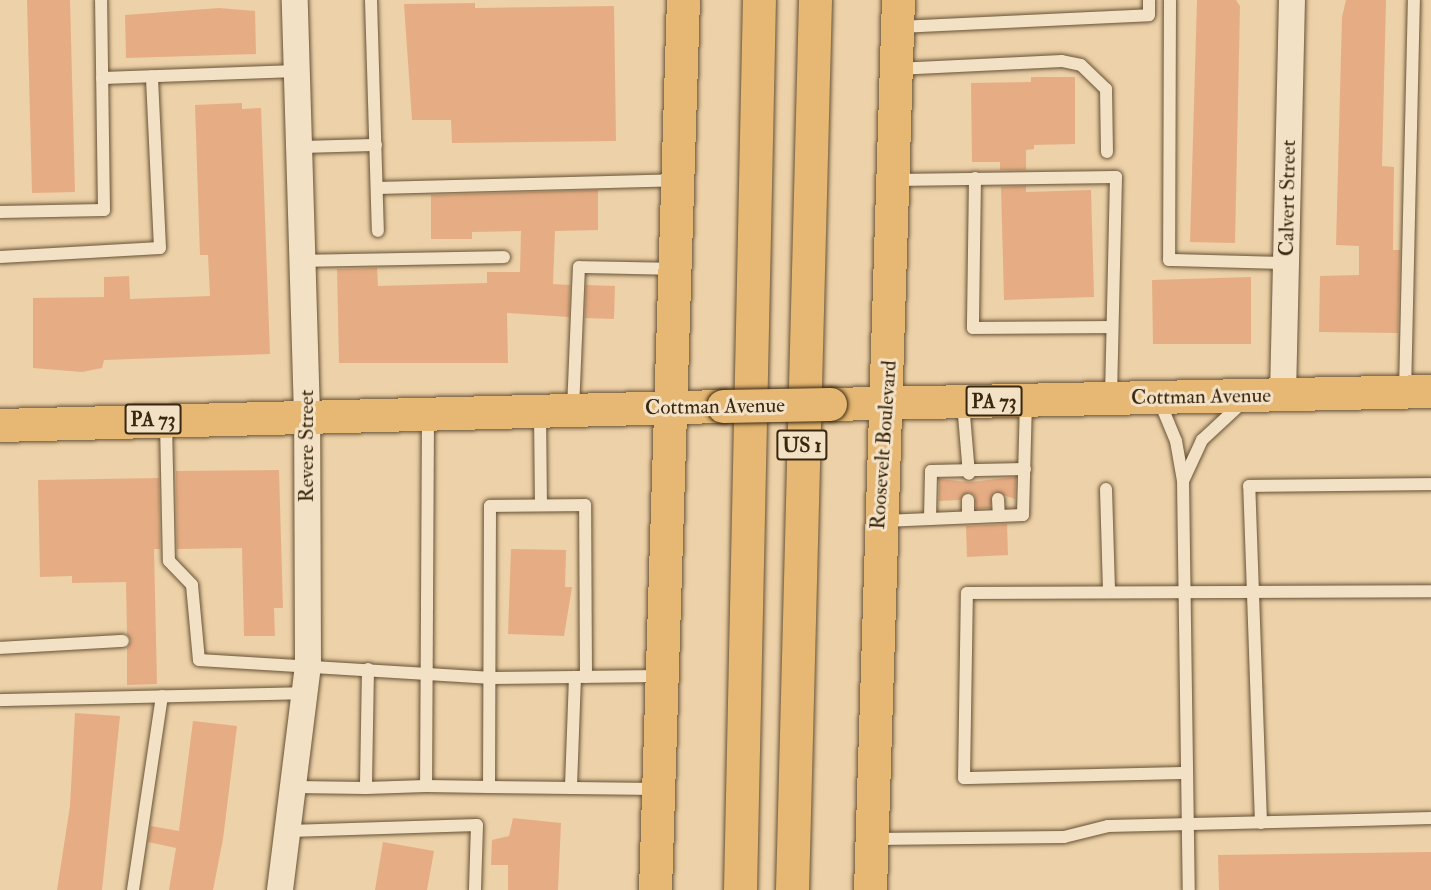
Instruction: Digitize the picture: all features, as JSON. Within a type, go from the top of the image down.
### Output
[{"type":"main road","points":[[655,890],[683,0]]},
{"type":"main road","name":"US 1","points":[[740,890],[759,0]]},
{"type":"main road","name":"US 1","points":[[792,890],[815,0]]},
{"type":"main road","name":"Roosevelt Boulevard","points":[[870,890],[878,521],[894,180],[898,13]]},
{"type":"main road","name":"Cottman Avenue","points":[[0,425],[428,412],[1418,391]]},
{"type":"street","name":"Revere Street","points":[[280,890],[290,831],[308,664],[307,415],[295,0]]},
{"type":"street","name":"Calvert Street","points":[[1268,395],[1286,263],[1292,0]]},
{"type":"lane","points":[[0,212],[104,210],[101,0]]},
{"type":"lane","points":[[371,0],[378,231]]},
{"type":"lane","points":[[898,13],[950,24],[1149,15],[1149,0]]},
{"type":"lane","points":[[1170,0],[1168,260],[1286,263]]},
{"type":"lane","points":[[1414,0],[1418,391]]},
{"type":"lane","points":[[896,69],[1062,61],[1081,65],[1106,89],[1107,152]]},
{"type":"lane","points":[[102,78],[297,71]]},
{"type":"lane","points":[[0,256],[160,248],[152,76]]},
{"type":"lane","points":[[299,147],[376,146]]},
{"type":"lane","points":[[894,180],[1116,177],[1111,399]]},
{"type":"lane","points":[[975,178],[973,328],[1112,327]]},
{"type":"lane","points":[[377,188],[678,180]]},
{"type":"lane","points":[[303,261],[504,257]]},
{"type":"lane","points":[[573,410],[579,267],[675,269]]},
{"type":"lane","points":[[1183,480],[1202,440],[1268,395]]},
{"type":"lane","points":[[1158,398],[1176,441],[1183,480],[1189,890]]},
{"type":"lane","points":[[878,521],[1023,515],[1026,400]]},
{"type":"lane","points":[[963,402],[969,472]]},
{"type":"lane","points":[[540,411],[541,505]]},
{"type":"lane","points":[[426,786],[428,412]]},
{"type":"lane","points":[[165,419],[169,561],[192,585],[199,660],[308,664],[492,678],[660,676]]},
{"type":"lane","points":[[930,519],[931,471],[969,472],[1024,469]]},
{"type":"lane","points":[[1261,823],[1250,590],[1249,486],[1431,484]]},
{"type":"lane","points":[[1106,489],[1109,591]]},
{"type":"lane","points":[[998,499],[999,516]]},
{"type":"lane","points":[[968,500],[968,517]]},
{"type":"lane","points":[[489,787],[492,678],[490,506],[585,505],[581,677],[571,786]]},
{"type":"lane","points":[[1187,773],[964,778],[967,593],[1185,590],[1431,591]]},
{"type":"lane","points":[[0,648],[123,641]]},
{"type":"lane","points":[[366,788],[368,669]]},
{"type":"lane","points":[[0,700],[305,693]]},
{"type":"lane","points":[[134,890],[162,696]]},
{"type":"lane","points":[[295,787],[571,786],[657,789]]},
{"type":"lane","points":[[871,839],[1064,837],[1108,826],[1431,818]]},
{"type":"lane","points":[[290,831],[477,825],[475,890]]},
{"type":"building","points":[[27,0],[70,0],[75,192],[32,193]]},
{"type":"building","points":[[1197,0],[1236,0],[1240,6],[1235,243],[1190,242]]},
{"type":"building","points":[[1346,0],[1386,0],[1382,166],[1394,167],[1393,250],[1400,250],[1398,333],[1319,332],[1320,276],[1359,275],[1359,246],[1336,245],[1342,17]]},
{"type":"building","points":[[475,3],[475,8],[614,6],[616,141],[452,143],[451,120],[412,120],[404,4]]},
{"type":"building","points":[[219,8],[255,11],[256,54],[126,58],[125,15]]},
{"type":"building","points":[[1031,77],[1075,77],[1075,144],[1034,145],[1034,149],[1026,150],[1026,170],[1000,170],[1000,162],[972,162],[971,83],[1031,82]]},
{"type":"building","points":[[242,103],[242,109],[261,108],[270,354],[104,360],[102,368],[82,372],[33,368],[33,298],[104,297],[104,277],[129,276],[130,299],[210,296],[208,255],[200,255],[195,105]]},
{"type":"building","points":[[1026,186],[1026,192],[1091,190],[1094,297],[1004,300],[1001,187]]},
{"type":"building","points":[[598,190],[598,230],[555,231],[553,284],[570,285],[569,317],[507,313],[508,363],[339,363],[337,269],[377,268],[378,286],[487,283],[487,272],[520,272],[521,231],[472,232],[472,239],[431,239],[431,195]]},
{"type":"building","points":[[1251,277],[1251,344],[1153,344],[1152,280]]},
{"type":"building","points":[[586,285],[615,286],[614,319],[585,318]]},
{"type":"building","points":[[279,470],[283,608],[274,608],[275,636],[244,636],[242,548],[177,549],[176,471]]},
{"type":"building","points":[[1016,477],[1015,499],[994,492],[990,508],[976,509],[975,496],[969,492],[960,500],[939,501],[939,479],[969,482]]},
{"type":"building","points":[[159,478],[160,549],[154,549],[157,684],[127,685],[127,648],[131,641],[127,634],[126,582],[72,583],[72,576],[40,577],[38,480]]},
{"type":"building","points":[[1007,524],[1008,555],[967,557],[966,526]]},
{"type":"building","points":[[511,549],[566,550],[565,587],[572,587],[564,636],[508,634]]},
{"type":"building","points":[[75,713],[120,716],[102,890],[57,890],[70,806]]},
{"type":"building","points":[[193,721],[237,726],[223,839],[213,890],[169,890],[176,848],[148,842],[151,826],[179,831]]},
{"type":"building","points":[[513,818],[561,823],[558,890],[508,890],[508,865],[491,865],[492,840],[509,836]]},
{"type":"building","points":[[383,842],[434,851],[427,890],[375,890]]},
{"type":"building","points":[[1431,852],[1431,890],[1219,890],[1218,855]]}]
